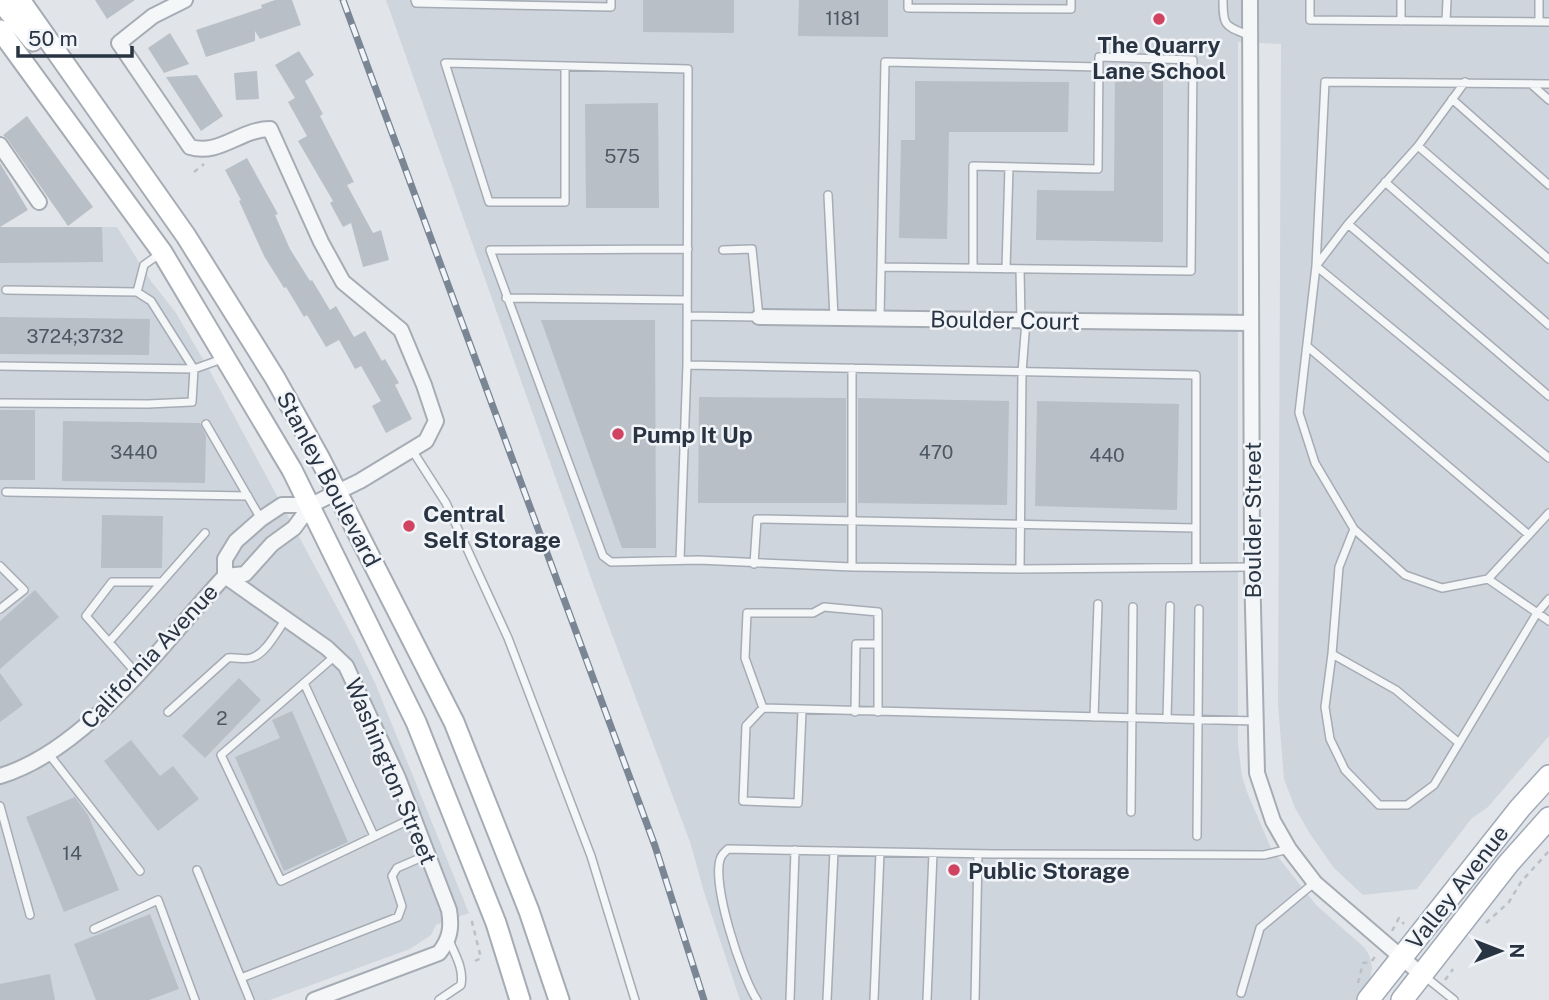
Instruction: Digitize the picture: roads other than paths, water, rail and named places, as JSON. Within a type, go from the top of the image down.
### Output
[{"type":"main road","name":"Stanley Boulevard","points":[[20,0],[186,236],[275,378],[337,492],[454,722],[529,911],[559,1000]]},
{"type":"main road","points":[[0,1],[65,83],[90,110],[108,124]]},
{"type":"main road","name":"Stanley Boulevard","points":[[0,30],[162,253],[311,505],[416,722],[496,923],[520,1000]]},
{"type":"main road","points":[[162,253],[186,236]]},
{"type":"main road","name":"Valley Avenue","points":[[1368,1000],[1520,808],[1549,776]]},
{"type":"main road","name":"Valley Avenue","points":[[1402,1000],[1508,864],[1549,818]]},
{"type":"street","name":"California Avenue","points":[[0,776],[16,771],[48,753],[105,710],[225,576],[225,559],[236,541],[261,519],[282,505],[311,505],[412,450],[426,441],[436,421],[401,330],[343,282],[321,242],[270,130],[257,129],[213,149],[200,150],[190,147],[119,43],[153,16],[185,0]]},
{"type":"street","name":"Boulder Street","points":[[1251,0],[1252,566],[1257,773],[1273,821],[1289,849],[1315,883],[1422,975]]},
{"type":"street","points":[[0,145],[38,202]]},
{"type":"street","name":"Boulder Court","points":[[759,317],[1251,323]]},
{"type":"street","name":"California Avenue","points":[[225,576],[246,574],[272,544],[294,528],[311,505]]},
{"type":"street","name":"Washington Street","points":[[225,576],[346,666],[361,695],[428,854],[449,910],[449,940]]},
{"type":"street","points":[[314,1000],[439,953],[449,940]]},
{"type":"lane","points":[[415,0],[416,3],[611,7],[611,0]]},
{"type":"lane","points":[[908,0],[908,8],[1071,9],[1071,0]]},
{"type":"lane","points":[[1223,0],[1223,20],[1228,26],[1251,36]]},
{"type":"lane","points":[[1310,0],[1310,20],[1549,22]]},
{"type":"lane","points":[[1401,0],[1401,20]]},
{"type":"lane","points":[[1446,21],[1447,0]]},
{"type":"lane","points":[[1539,0],[1539,22]]},
{"type":"lane","points":[[881,267],[1191,271],[1193,60],[1099,57],[1098,169],[973,166],[973,268]]},
{"type":"lane","points":[[880,319],[885,62],[1099,67]]},
{"type":"lane","points":[[565,67],[565,202],[489,202],[445,63],[688,69],[687,365],[680,560]]},
{"type":"lane","points":[[1549,84],[1325,82],[1316,266],[1299,413],[1315,463],[1353,529],[1405,575],[1443,588],[1488,579],[1549,513]]},
{"type":"lane","points":[[1316,266],[1348,224],[1418,146],[1465,82]]},
{"type":"lane","points":[[1531,83],[1549,100]]},
{"type":"lane","points":[[1452,99],[1549,185]]},
{"type":"lane","points":[[1418,146],[1549,259]]},
{"type":"lane","points":[[1006,269],[1009,167]]},
{"type":"lane","points":[[1385,182],[1549,325]]},
{"type":"lane","points":[[828,195],[834,318]]},
{"type":"lane","points":[[1348,224],[1549,396]]},
{"type":"lane","points":[[688,249],[490,250],[603,556],[611,562],[680,560],[852,567],[1020,569],[1252,566]]},
{"type":"lane","points":[[687,316],[759,317],[752,249],[723,250]]},
{"type":"lane","points":[[137,292],[144,265],[162,253]]},
{"type":"lane","points":[[1316,266],[1549,458]]},
{"type":"lane","points":[[1020,269],[1024,321],[1020,569]]},
{"type":"lane","points":[[0,403],[192,402],[194,369],[151,301],[137,292],[5,290]]},
{"type":"lane","points":[[506,298],[687,300]]},
{"type":"lane","points":[[1308,347],[1529,535]]},
{"type":"lane","points":[[0,366],[194,369],[226,358]]},
{"type":"lane","points":[[687,365],[1196,375],[1196,567]]},
{"type":"lane","points":[[852,369],[852,567]]},
{"type":"lane","points":[[206,424],[261,519]]},
{"type":"lane","points":[[412,450],[446,503],[508,638],[591,856],[635,1000]]},
{"type":"lane","points":[[6,492],[248,496]]},
{"type":"lane","points":[[754,564],[757,519],[1196,528]]},
{"type":"lane","points":[[1353,529],[1339,567],[1325,706],[1330,739],[1345,770],[1379,804],[1407,804],[1434,785],[1537,613],[1549,599]]},
{"type":"lane","points":[[109,642],[205,533]]},
{"type":"lane","points":[[0,566],[24,590],[0,609]]},
{"type":"lane","points":[[1488,579],[1549,621]]},
{"type":"lane","points":[[137,674],[86,616],[112,582],[161,582]]},
{"type":"lane","points":[[1094,717],[1098,604]]},
{"type":"lane","points":[[1167,719],[1170,606]]},
{"type":"lane","points":[[763,708],[745,658],[747,613],[813,613],[824,607],[878,612],[878,712]]},
{"type":"lane","points":[[1131,812],[1133,607]]},
{"type":"lane","points":[[1198,836],[1199,609]]},
{"type":"lane","points":[[168,712],[228,658],[250,658],[262,652],[286,620]]},
{"type":"lane","points":[[855,712],[856,644],[878,644]]},
{"type":"lane","points":[[1332,654],[1396,690],[1459,743]]},
{"type":"lane","points":[[336,656],[221,755],[281,881],[413,817]]},
{"type":"lane","points":[[304,684],[374,836]]},
{"type":"lane","points":[[763,708],[1256,721]]},
{"type":"lane","points":[[763,708],[747,726],[743,801],[798,803],[802,711]]},
{"type":"lane","points":[[48,753],[141,871]]},
{"type":"lane","points":[[0,806],[30,915]]},
{"type":"lane","points":[[757,1000],[727,924],[721,899],[719,866],[722,855],[729,849],[978,854],[1264,855],[1289,849]]},
{"type":"lane","points":[[790,1000],[795,850]]},
{"type":"lane","points":[[827,1000],[834,851]]},
{"type":"lane","points":[[874,1000],[880,852]]},
{"type":"lane","points":[[927,1000],[933,853]]},
{"type":"lane","points":[[241,978],[398,917],[402,906],[392,876],[397,867],[428,854]]},
{"type":"lane","points":[[975,1000],[978,854]]},
{"type":"lane","points":[[197,870],[250,1000]]},
{"type":"lane","points":[[1241,993],[1260,928],[1315,883]]},
{"type":"lane","points":[[94,929],[158,900],[195,1000]]},
{"type":"lane","points":[[439,1000],[461,985],[463,975],[449,940]]},
{"type":"lane","points":[[1422,975],[1454,1000]]},
{"type":"railway","points":[[343,0],[655,846],[704,1000]]},
{"type":"place","name":"The Quarry Lane School","points":[[1159,19]]},
{"type":"place","name":"Pump It Up","points":[[618,434]]},
{"type":"place","name":"Central Self Storage","points":[[409,526]]},
{"type":"place","name":"Public Storage","points":[[954,870]]}]
